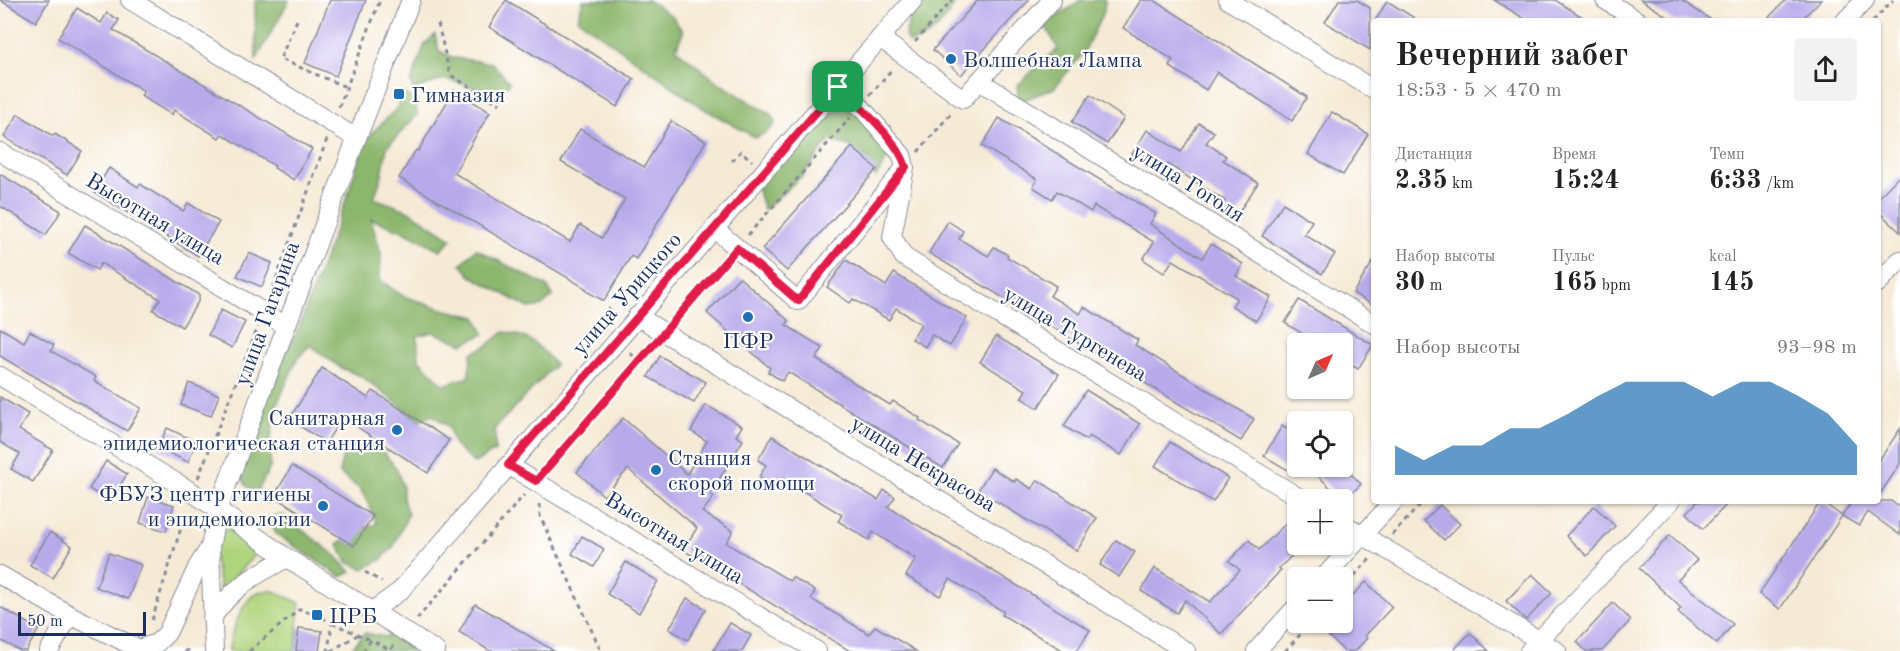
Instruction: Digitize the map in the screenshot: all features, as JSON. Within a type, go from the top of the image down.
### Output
[{"type":"street","points":[[130,0],[357,138]]},
{"type":"street","name":"улица Гагарина","points":[[214,651],[210,547],[218,509],[411,0]]},
{"type":"street","name":"улица Урицкого","points":[[371,612],[400,591],[913,0]]},
{"type":"street","points":[[880,38],[963,99],[1052,0]]},
{"type":"street","points":[[1228,0],[1371,88]]},
{"type":"street","points":[[1605,0],[1633,18]]},
{"type":"street","points":[[1848,18],[1865,0]]},
{"type":"street","name":"улица Гоголя","points":[[979,81],[1371,322]]},
{"type":"street","points":[[714,228],[798,301],[906,167],[902,155],[860,106],[838,87]]},
{"type":"street","name":"Высотная улица","points":[[0,152],[286,326]]},
{"type":"street","name":"улица Тургенева","points":[[906,167],[892,237],[904,257],[1287,490]]},
{"type":"street","points":[[1881,280],[1900,260]]},
{"type":"street","name":"улица Некрасова","points":[[638,316],[1186,651]]},
{"type":"street","points":[[0,376],[218,509],[287,558],[436,651]]},
{"type":"street","name":"Высотная улица","points":[[508,465],[818,651]]},
{"type":"street","points":[[1333,567],[1391,504]]},
{"type":"street","points":[[1534,646],[1668,504]]},
{"type":"street","points":[[1353,530],[1534,646],[1557,651]]},
{"type":"street","points":[[0,575],[70,615],[139,649],[157,643],[167,633],[198,566],[210,547]]},
{"type":"street","points":[[212,618],[238,586],[287,558]]},
{"type":"street","points":[[49,651],[70,615]]},
{"type":"street","points":[[1256,651],[1287,617]]},
{"type":"path","points":[[1876,18],[1893,0]]},
{"type":"path","points":[[297,20],[280,59],[346,87]]},
{"type":"path","points":[[438,24],[450,75],[500,104]]},
{"type":"path","points":[[906,167],[963,99]]},
{"type":"path","points":[[249,651],[300,609],[372,639],[391,651],[851,117]]},
{"type":"path","points":[[732,161],[741,151],[754,162]]},
{"type":"path","points":[[596,323],[611,307]]},
{"type":"path","points":[[536,481],[540,516],[601,651]]},
{"type":"path","points":[[365,572],[382,582]]},
{"type":"path","points":[[329,651],[332,623]]},
{"type":"path","points":[[1286,651],[1302,633]]},
{"type":"path","points":[[329,651],[358,634]]},
{"type":"path","points":[[363,651],[372,639]]},
{"type":"path","points":[[184,651],[192,650]]},
{"type":"green space","points":[[255,0],[289,0],[256,60]]},
{"type":"green space","points":[[583,0],[648,0],[672,16],[683,32],[676,49],[719,83],[773,116],[775,124],[756,138],[701,107],[578,19]]},
{"type":"green space","points":[[922,0],[957,0],[938,28],[919,40],[909,43],[905,36],[909,18]]},
{"type":"green space","points":[[1080,0],[1105,0],[1104,11],[1084,52],[1054,88],[1019,102],[1017,86],[1058,49],[1044,23]]},
{"type":"green space","points":[[435,35],[439,51],[454,58],[492,63],[510,83],[498,94],[444,79],[413,90],[411,82],[425,44]]},
{"type":"green space","points":[[402,93],[416,99],[417,115],[387,147],[382,175],[374,198],[409,211],[452,239],[440,250],[408,233],[371,219],[381,253],[380,280],[403,296],[476,317],[484,334],[463,344],[433,332],[417,336],[419,360],[444,385],[468,377],[472,353],[488,345],[504,332],[533,342],[555,365],[495,428],[495,451],[474,463],[455,446],[448,426],[432,415],[420,421],[361,376],[341,368],[310,345],[297,359],[275,409],[270,468],[257,492],[247,487],[238,471],[278,368],[298,329],[345,203],[365,140],[398,107]]},
{"type":"green space","points":[[842,104],[872,123],[892,150],[876,177],[850,146],[829,141],[803,175],[764,210],[757,188],[770,169]]},
{"type":"green space","points":[[476,249],[547,286],[553,296],[542,306],[529,308],[471,276],[461,264]]},
{"type":"green space","points":[[361,444],[378,446],[397,469],[408,515],[393,547],[381,560],[363,569],[347,562],[338,544],[363,528],[377,524],[360,489],[339,473],[343,455]]},
{"type":"green space","points":[[283,515],[336,556],[351,572],[341,577],[276,534],[269,517]]},
{"type":"green space","points":[[227,529],[240,535],[256,553],[221,592],[213,553],[217,534]]},
{"type":"green space","points":[[273,591],[300,603],[296,651],[229,651],[234,627],[247,602],[258,592]]},
{"type":"green space","points":[[365,633],[385,637],[399,633],[431,651],[349,651]]},
{"type":"building","points":[[0,0],[49,0],[36,22]]},
{"type":"building","points":[[330,0],[366,0],[336,76],[305,63]]},
{"type":"building","points":[[506,0],[634,79],[617,107],[489,27]]},
{"type":"building","points":[[978,0],[1029,0],[961,75],[933,50]]},
{"type":"building","points":[[1141,0],[1154,0],[1307,97],[1292,121],[1217,72],[1206,90],[1169,66],[1173,60],[1123,28]]},
{"type":"building","points":[[1339,0],[1357,0],[1370,8],[1370,50],[1325,22]]},
{"type":"building","points":[[1494,0],[1555,0],[1584,18],[1523,18]]},
{"type":"building","points":[[1641,0],[1681,0],[1708,18],[1669,18]]},
{"type":"building","points":[[1786,0],[1821,0],[1803,18],[1768,18]]},
{"type":"building","points":[[1387,1],[1414,18],[1377,18]]},
{"type":"building","points":[[77,8],[101,23],[107,13],[119,20],[113,30],[312,149],[294,180],[222,134],[219,138],[174,110],[172,115],[141,96],[144,91],[58,38]]},
{"type":"building","points":[[454,90],[490,112],[454,173],[570,242],[580,225],[602,238],[625,199],[561,162],[580,129],[644,167],[671,121],[706,141],[636,259],[631,256],[604,301],[399,178],[416,150],[418,151]]},
{"type":"building","points":[[1090,95],[1124,118],[1107,144],[1072,122]]},
{"type":"building","points":[[1332,112],[1368,134],[1343,175],[1308,154]]},
{"type":"building","points":[[18,114],[82,151],[67,175],[4,137]]},
{"type":"building","points":[[999,118],[1156,214],[1150,224],[1202,258],[1211,244],[1243,264],[1236,276],[1271,297],[1256,321],[1232,306],[1237,298],[1173,260],[1164,273],[1143,259],[1154,242],[1094,206],[1091,212],[1057,191],[1052,199],[1033,187],[1037,179],[982,146]]},
{"type":"building","points":[[1199,123],[1214,132],[1206,143],[1226,156],[1223,160],[1258,183],[1235,218],[1220,209],[1225,201],[1168,164],[1162,173],[1132,154],[1147,130],[1181,152]]},
{"type":"building","points":[[852,147],[877,169],[787,271],[762,249]]},
{"type":"building","points":[[109,168],[138,187],[140,184],[183,211],[188,203],[219,222],[198,256],[94,192]]},
{"type":"building","points":[[0,174],[61,211],[46,235],[0,206]]},
{"type":"building","points":[[1900,175],[1900,232],[1881,214],[1881,195]]},
{"type":"building","points":[[1283,203],[1312,221],[1304,234],[1335,254],[1322,274],[1262,236]]},
{"type":"building","points":[[948,221],[963,231],[959,239],[988,256],[994,247],[1008,255],[1007,257],[1056,286],[1050,296],[1080,314],[1084,307],[1104,319],[1138,340],[1135,345],[1254,419],[1241,441],[929,253]]},
{"type":"building","points":[[85,225],[199,295],[199,300],[182,327],[153,310],[160,299],[101,263],[97,270],[68,253]]},
{"type":"building","points":[[249,253],[272,263],[262,287],[237,276]]},
{"type":"building","points":[[846,260],[886,286],[894,273],[967,318],[950,346],[932,335],[925,347],[912,339],[921,324],[896,308],[889,320],[853,299],[850,303],[827,287]]},
{"type":"building","points":[[1371,265],[1371,304],[1353,293]]},
{"type":"building","points":[[739,277],[789,321],[786,325],[823,348],[816,359],[890,405],[893,401],[958,444],[943,468],[788,372],[782,381],[768,372],[770,368],[707,313]]},
{"type":"building","points":[[1299,300],[1371,344],[1371,348],[1358,369],[1353,366],[1353,333],[1301,333],[1285,323]]},
{"type":"building","points":[[221,310],[245,322],[232,348],[208,335]]},
{"type":"building","points":[[0,328],[24,342],[30,331],[54,345],[51,351],[96,377],[94,381],[141,408],[127,431],[0,356]]},
{"type":"building","points":[[996,336],[1059,374],[1038,408],[1021,398],[1026,390],[980,362]]},
{"type":"building","points":[[660,356],[706,382],[694,403],[648,377]]},
{"type":"building","name":"Санитарная эпидемиологическая станция","points":[[322,368],[368,398],[373,391],[449,440],[428,473],[342,417],[326,443],[289,419]]},
{"type":"building","points":[[189,383],[219,395],[211,416],[181,405]]},
{"type":"building","points":[[1086,390],[1140,424],[1121,455],[1089,436],[1086,440],[1064,426]]},
{"type":"building","points":[[0,397],[28,414],[19,430],[53,450],[33,482],[11,469],[20,454],[0,442]]},
{"type":"building","points":[[706,405],[742,426],[736,436],[743,440],[710,494],[714,497],[702,512],[733,531],[726,543],[790,581],[792,577],[815,591],[811,599],[869,634],[875,626],[916,651],[850,651],[683,550],[697,528],[628,469],[604,496],[577,472],[623,418],[687,474],[707,441],[691,431]]},
{"type":"building","points":[[1282,426],[1287,429],[1287,470],[1264,456]]},
{"type":"building","points":[[167,428],[197,442],[188,462],[158,448]]},
{"type":"building","points":[[1900,429],[1900,464],[1881,492],[1881,458]]},
{"type":"building","points":[[772,436],[878,500],[884,490],[895,497],[888,507],[1090,630],[1077,651],[1064,651],[1002,615],[1004,612],[950,579],[940,596],[906,576],[916,559],[873,532],[869,540],[838,521],[842,515],[782,478],[776,488],[759,477],[766,465],[758,460]]},
{"type":"building","points":[[1170,442],[1228,478],[1213,502],[1155,466]]},
{"type":"building","points":[[106,461],[127,474],[110,502],[89,489]]},
{"type":"building","name":"ФБУЗ центр гигиены и эпидемиологии","points":[[292,466],[373,516],[354,546],[274,496]]},
{"type":"building","points":[[992,468],[1032,489],[1038,480],[1097,518],[1077,551],[978,490]]},
{"type":"building","points":[[1353,476],[1361,484],[1353,492],[1353,489],[1332,489],[1319,477]]},
{"type":"building","points":[[148,497],[174,505],[166,531],[140,523]]},
{"type":"building","points":[[1881,501],[1891,501],[1900,508],[1900,535],[1868,512],[1859,526],[1842,516],[1850,504],[1881,504]]},
{"type":"building","points":[[1695,504],[1727,504],[1703,529],[1687,513]]},
{"type":"building","points":[[1819,504],[1825,504],[1842,516],[1780,609],[1759,594]]},
{"type":"building","points":[[1440,505],[1460,524],[1444,540],[1424,521]]},
{"type":"building","points":[[1594,506],[1615,526],[1587,556],[1566,536]]},
{"type":"building","points":[[1287,522],[1287,555],[1293,555],[1221,634],[1185,600],[1177,613],[1141,591],[1155,568],[1210,602],[1240,570],[1229,561],[1249,540],[1259,550]]},
{"type":"building","points":[[50,532],[72,546],[53,578],[30,565]]},
{"type":"building","points":[[1670,535],[1697,560],[1678,580],[1733,624],[1717,644],[1678,612],[1681,608],[1639,568]]},
{"type":"building","points":[[582,536],[604,549],[594,567],[572,554]]},
{"type":"building","points":[[1116,540],[1135,552],[1119,577],[1100,565]]},
{"type":"building","points":[[109,553],[141,565],[128,599],[96,587]]},
{"type":"building","points":[[626,562],[658,581],[639,613],[607,594]]},
{"type":"building","points":[[1532,574],[1552,593],[1526,620],[1506,601]]},
{"type":"building","points":[[1366,582],[1392,607],[1365,636],[1367,638],[1355,651],[1344,651],[1325,633],[1353,633],[1353,595]]},
{"type":"building","points":[[687,598],[706,609],[688,640],[669,629]]},
{"type":"building","points":[[1613,603],[1631,620],[1602,651],[1586,651],[1577,642]]},
{"type":"building","points":[[475,604],[554,651],[490,651],[459,632]]},
{"type":"building","points":[[0,607],[39,629],[26,651],[20,651],[0,640]]},
{"type":"building","points":[[730,623],[751,635],[742,651],[713,651]]},
{"type":"building","points":[[299,628],[322,631],[319,651],[296,651]]},
{"type":"building","points":[[1470,633],[1489,651],[1453,651]]},
{"type":"place","name":"Волшебная Лампа","points":[[951,59]]},
{"type":"place","name":"Гимназия","points":[[399,94]]},
{"type":"place","name":"ПФР","points":[[748,317]]},
{"type":"place","name":"Санитарная эпидемиологическая станция","points":[[397,430]]},
{"type":"place","name":"Станция скорой помощи","points":[[656,470]]},
{"type":"place","name":"ФБУЗ центр гигиены и эпидемиологии","points":[[323,506]]},
{"type":"place","name":"ЦРБ","points":[[317,615]]},
{"type":"route","points":[[838,87],[860,106],[902,155],[906,167],[798,301],[737,248],[536,481],[508,465],[714,228],[838,87]]}]
